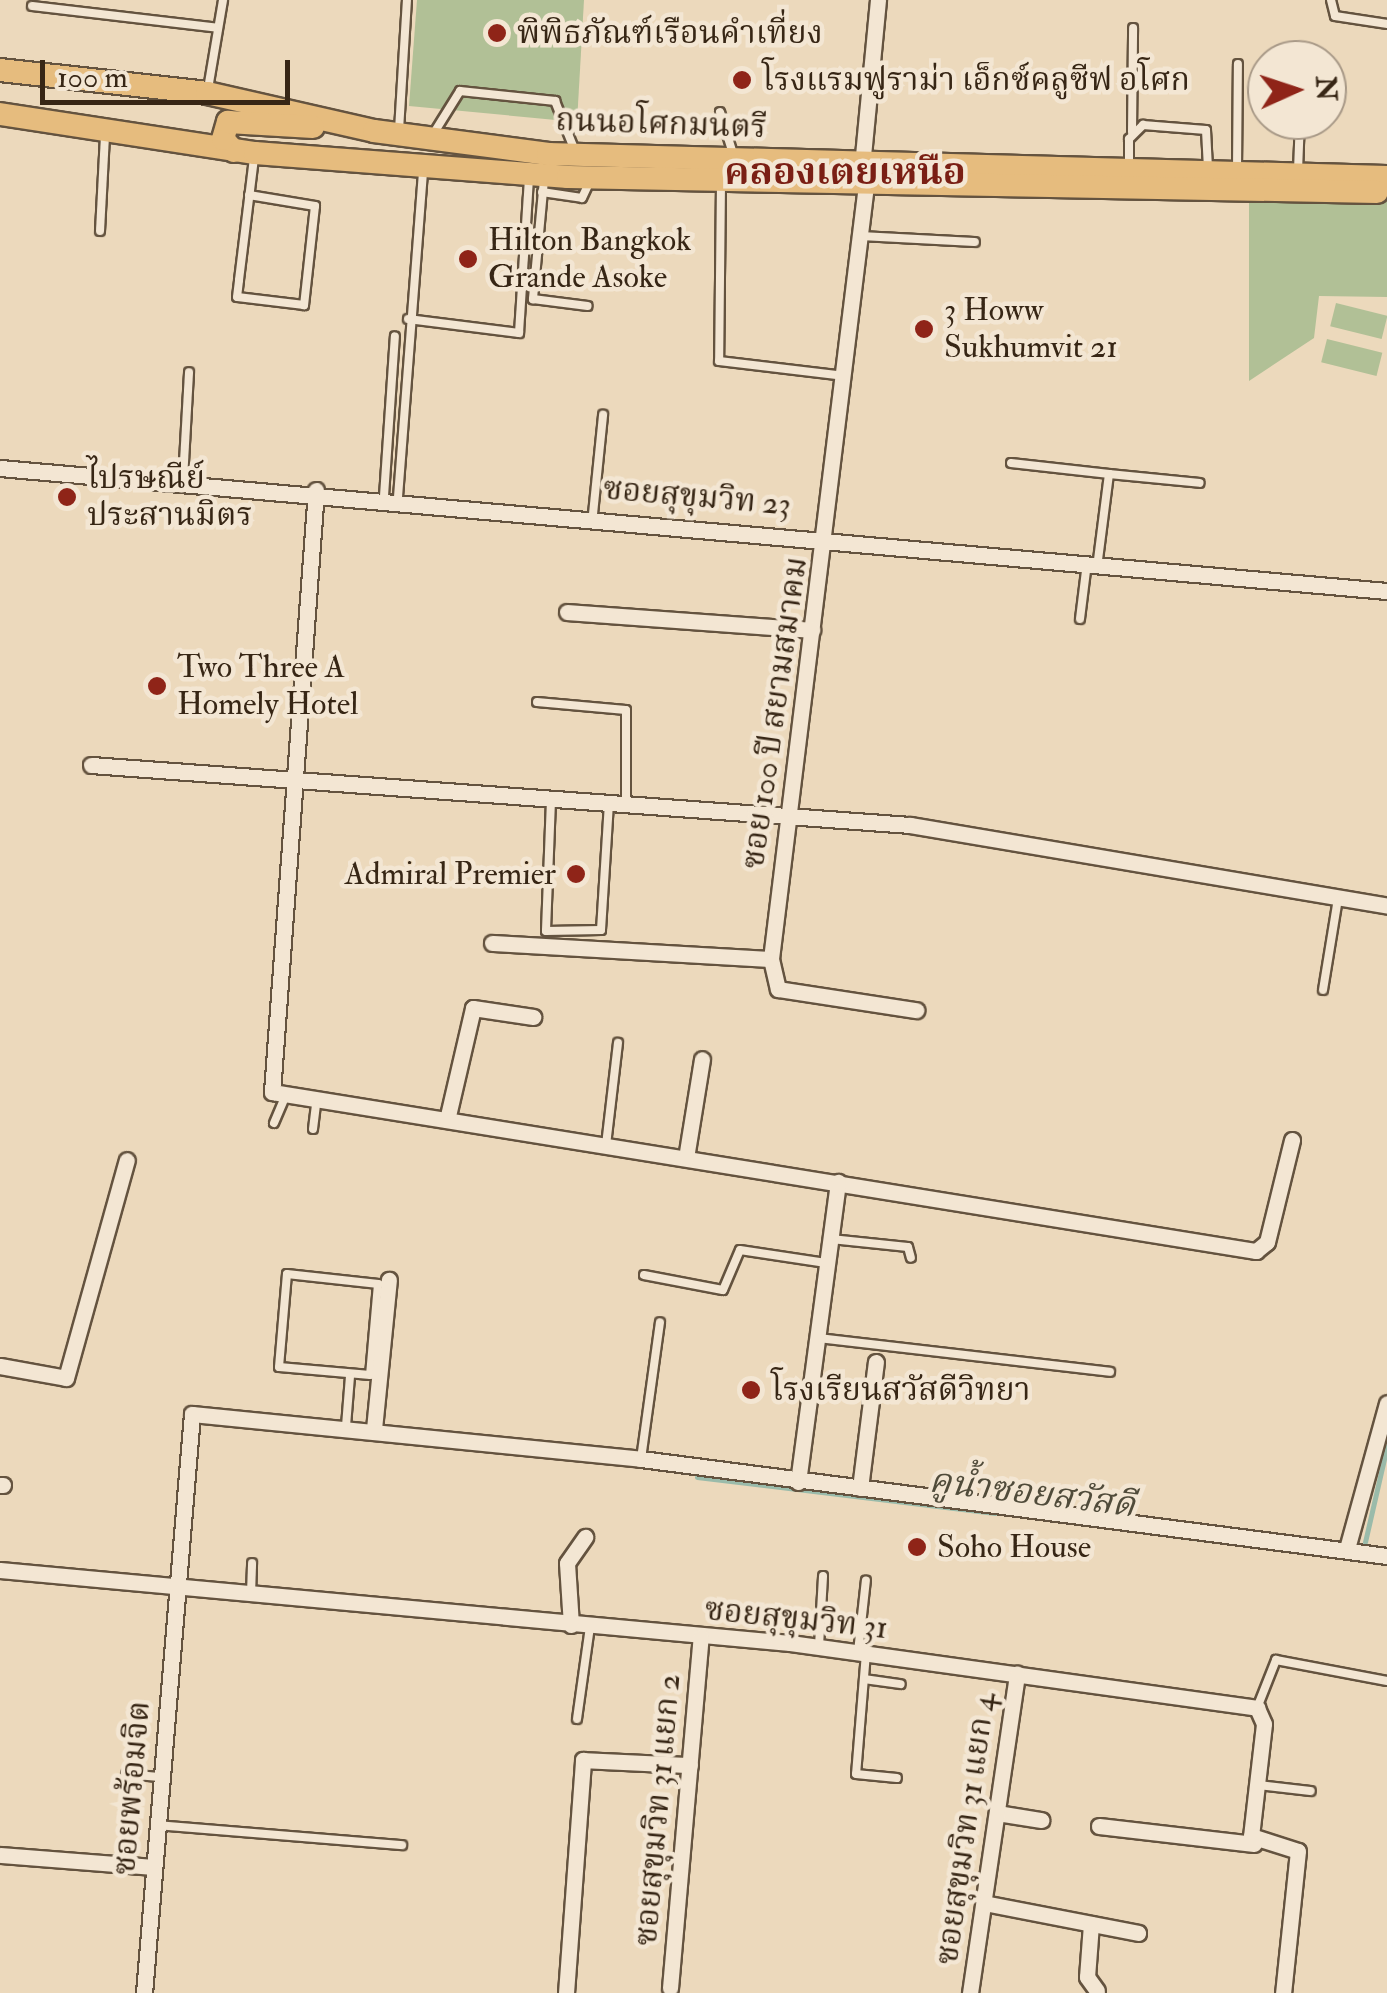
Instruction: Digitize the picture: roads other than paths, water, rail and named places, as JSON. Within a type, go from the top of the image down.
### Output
[{"type":"main road","name":"ถนนอโศกมนตรี","points":[[0,70],[208,92],[398,136],[428,151],[538,181],[1129,172],[1387,177]]},
{"type":"main road","name":"ถนนอโศกมนตรี","points":[[0,114],[106,127],[244,152],[734,157],[864,175],[1387,192]]},
{"type":"main road","points":[[244,152],[224,139],[228,122],[356,128]]},
{"type":"street","name":"ซอย 100 ปี สยามสมาคม","points":[[771,959],[786,818],[846,376],[878,0]]},
{"type":"street","name":"ซอยสุขุมวิท 23","points":[[0,468],[391,496],[1387,591]]},
{"type":"street","points":[[316,490],[270,1077],[284,1099],[606,1144],[1256,1251],[1267,1242],[1292,1140]]},
{"type":"street","points":[[568,612],[812,630]]},
{"type":"street","points":[[91,765],[910,826],[1387,906]]},
{"type":"street","points":[[492,942],[771,959],[778,989],[916,1010]]},
{"type":"street","points":[[447,1120],[473,1008],[532,1017]]},
{"type":"street","points":[[686,1158],[702,1059]]},
{"type":"street","points":[[0,1366],[66,1378],[128,1160]]},
{"type":"street","points":[[798,1482],[838,1182]]},
{"type":"street","points":[[374,1429],[389,1280]]},
{"type":"street","points":[[860,1488],[876,1362]]},
{"type":"street","points":[[1348,1545],[1387,1402]]},
{"type":"street","name":"ซอยพร้อมจิต","points":[[144,1993],[192,1414],[346,1426]]},
{"type":"street","points":[[346,1426],[1348,1545],[1387,1556]]},
{"type":"street","points":[[570,1625],[567,1563],[585,1537]]},
{"type":"street","name":"ซอยสุขุมวิท 31","points":[[0,1570],[820,1647],[1257,1708]]},
{"type":"street","name":"ซอยสุขุมวิท 31 แยก 2","points":[[670,1988],[701,1636]]},
{"type":"street","name":"ซอยสุขุมวิท 31 แยก 4","points":[[970,1993],[1016,1673]]},
{"type":"street","points":[[1254,1844],[1257,1708]]},
{"type":"street","points":[[566,1993],[584,1760],[690,1765]]},
{"type":"street","points":[[996,1813],[1040,1820]]},
{"type":"street","points":[[1100,1826],[1298,1851],[1284,1993]]},
{"type":"street","points":[[0,1854],[153,1868]]},
{"type":"street","points":[[984,1903],[1138,1933]]},
{"type":"street","points":[[1091,1924],[1086,1977],[1097,1991]]},
{"type":"lane","points":[[208,92],[224,0]]},
{"type":"lane","points":[[398,136],[407,0]]},
{"type":"lane","points":[[1331,0],[1335,16],[1387,24]]},
{"type":"lane","points":[[32,6],[218,28]]},
{"type":"lane","points":[[1129,172],[1133,28]]},
{"type":"lane","points":[[1236,174],[1238,64]]},
{"type":"lane","points":[[391,496],[428,151],[450,96],[479,93],[555,101],[576,156]]},
{"type":"lane","points":[[720,112],[734,157]]},
{"type":"lane","points":[[1132,136],[1138,124],[1206,130],[1208,174]]},
{"type":"lane","points":[[100,231],[106,127]]},
{"type":"lane","points":[[1297,175],[1299,140]]},
{"type":"lane","points":[[244,152],[249,196],[237,297],[304,305],[315,206],[249,196]]},
{"type":"lane","points":[[722,179],[719,361],[846,376]]},
{"type":"lane","points":[[408,319],[519,333],[538,181]]},
{"type":"lane","points":[[538,181],[533,299],[588,306]]},
{"type":"lane","points":[[860,236],[975,242]]},
{"type":"lane","points":[[391,496],[395,336]]},
{"type":"lane","points":[[183,480],[189,372]]},
{"type":"lane","points":[[593,514],[604,415]]},
{"type":"lane","points":[[1011,463],[1200,483]]},
{"type":"lane","points":[[1080,618],[1109,474]]},
{"type":"lane","points":[[537,702],[626,710],[626,804]]},
{"type":"lane","points":[[551,800],[546,930],[603,926],[609,804]]},
{"type":"lane","points":[[1323,990],[1338,898]]},
{"type":"lane","points":[[606,1144],[618,1043]]},
{"type":"lane","points":[[274,1123],[284,1099]]},
{"type":"lane","points":[[313,1129],[316,1106]]},
{"type":"lane","points":[[830,1239],[908,1246],[910,1258]]},
{"type":"lane","points":[[644,1275],[723,1290],[740,1250],[828,1263]]},
{"type":"lane","points":[[287,1274],[378,1284],[370,1375],[350,1376],[280,1366],[287,1274]]},
{"type":"lane","points":[[640,1459],[660,1322]]},
{"type":"lane","points":[[818,1338],[1110,1372]]},
{"type":"lane","points":[[346,1426],[350,1376]]},
{"type":"lane","points":[[251,1594],[252,1563]]},
{"type":"lane","points":[[820,1647],[823,1576]]},
{"type":"lane","points":[[866,1580],[864,1679],[856,1774],[897,1778]]},
{"type":"lane","points":[[577,1719],[590,1627]]},
{"type":"lane","points":[[1257,1708],[1276,1660],[1387,1680]]},
{"type":"lane","points":[[864,1679],[902,1684]]},
{"type":"lane","points":[[126,1774],[161,1777]]},
{"type":"lane","points":[[1258,1785],[1311,1790]]},
{"type":"lane","points":[[157,1825],[402,1845]]},
{"type":"waterway","name":"คูน้ำซอยสวัสดี","points":[[1365,1542],[1387,1446]]},
{"type":"waterway","name":"คูน้ำซอยสวัสดี","points":[[697,1477],[995,1513]]},
{"type":"waterway","name":"คูน้ำซอยสวัสดี","points":[[1170,1535],[1361,1559]]},
{"type":"place","name":"พิพิธภัณฑ์เรือนคำเที่ยง","points":[[497,33]]},
{"type":"place","name":"โรงแรมฟูราม่า เอ็กซ์คลูซีฟ อโศก","points":[[742,80]]},
{"type":"place","name":"Hilton Bangkok Grande Asoke","points":[[468,259]]},
{"type":"place","name":"3 Howw Sukhumvit 21","points":[[924,329]]},
{"type":"place","name":"ไปรษณีย์ ประสานมิตร","points":[[67,497]]},
{"type":"place","name":"Two Three A Homely Hotel","points":[[157,686]]},
{"type":"place","name":"Admiral Premier","points":[[576,874]]},
{"type":"place","name":"โรงเรียนสวัสดีวิทยา","points":[[751,1390]]},
{"type":"place","name":"Soho House","points":[[917,1547]]},
{"type":"district","name":"คลองเตยเหนือ","points":[[845,173]]}]
